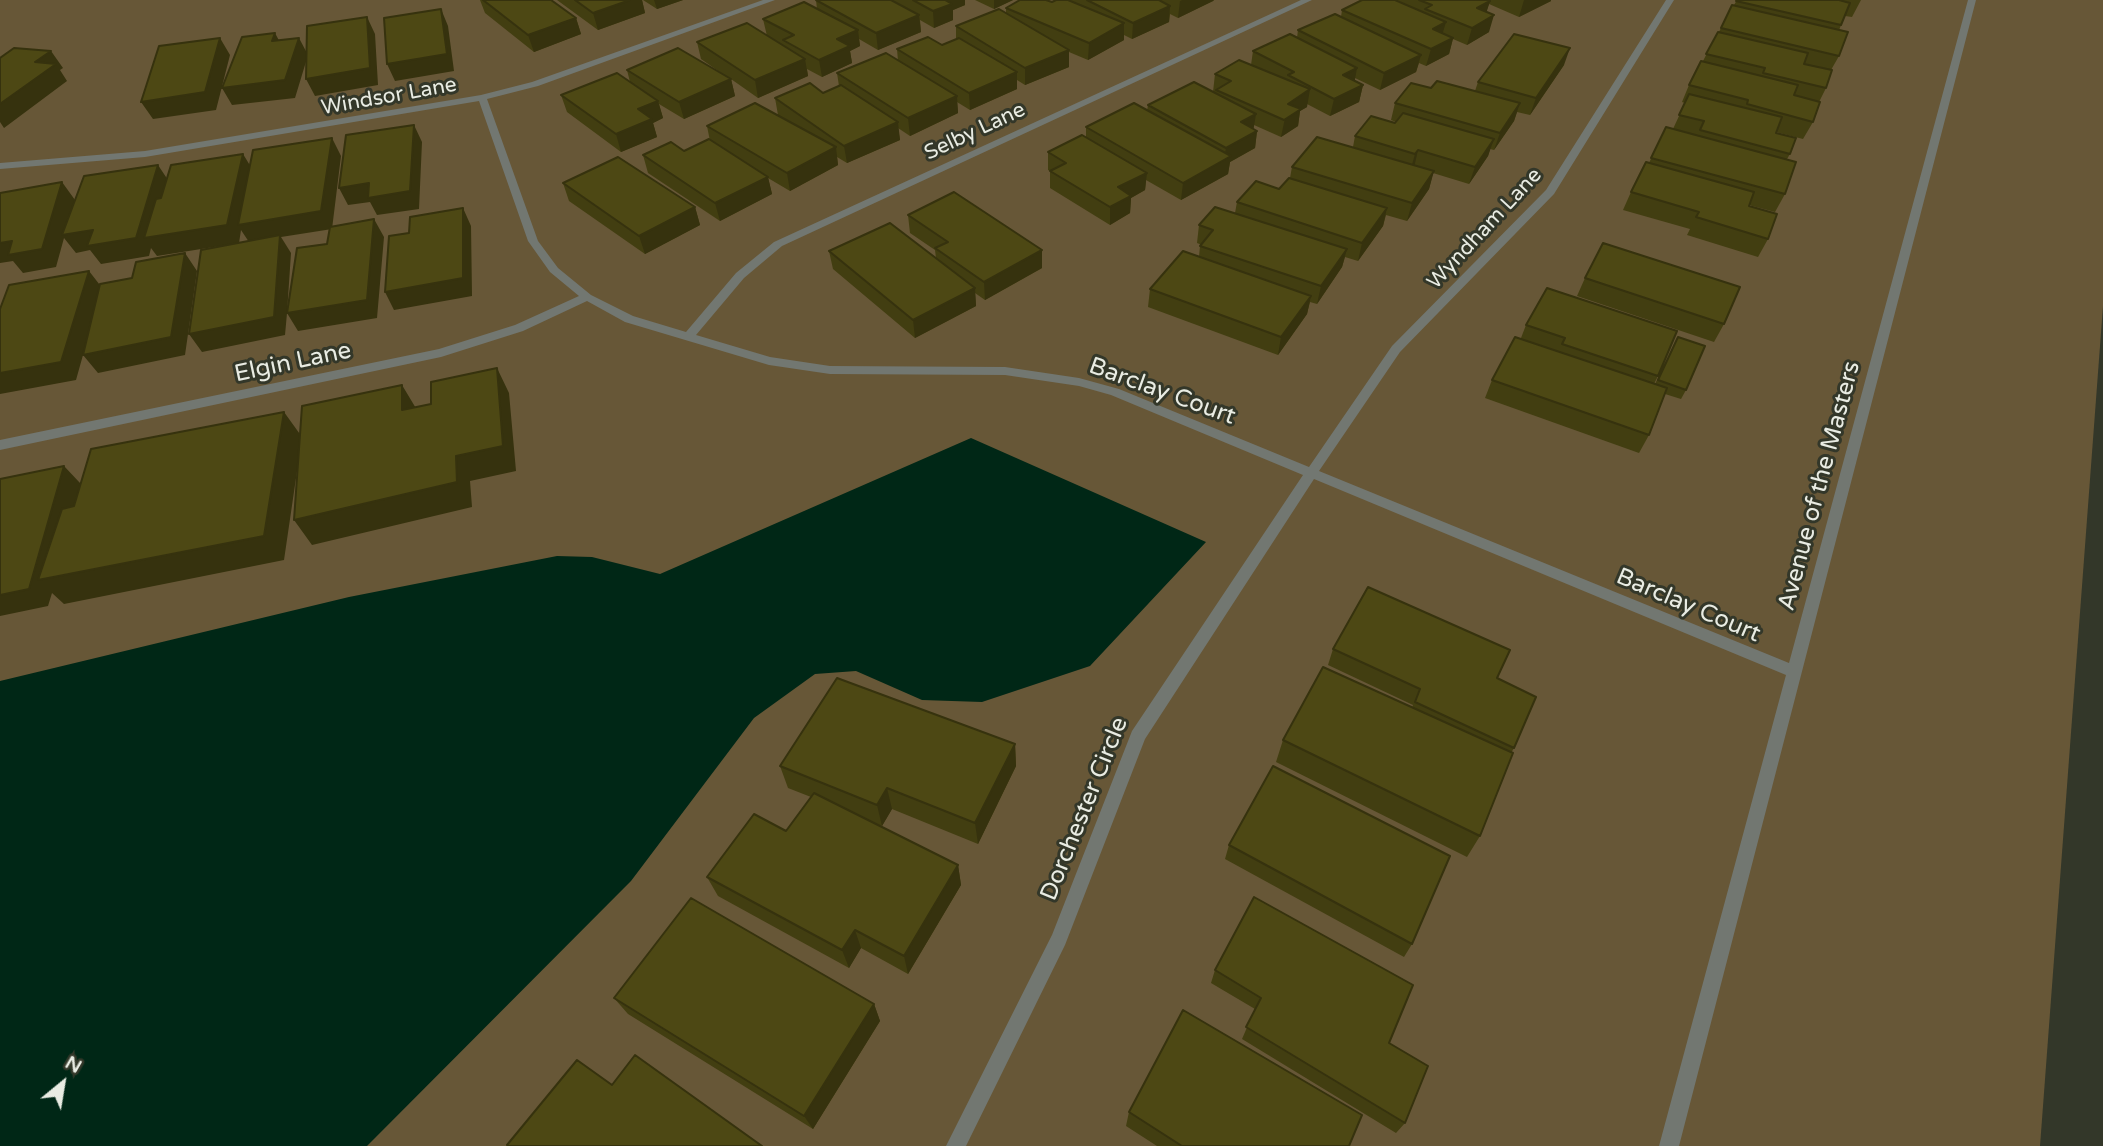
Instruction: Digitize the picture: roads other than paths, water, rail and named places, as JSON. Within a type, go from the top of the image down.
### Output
[{"type":"street","name":"Windsor Lane","points":[[0,166],[145,154],[482,98],[535,83],[771,0]]},
{"type":"street","name":"Selby Lane","points":[[687,338],[738,276],[757,257],[778,244],[1308,0]]},
{"type":"street","name":"Wyndham Lane","points":[[1312,472],[1396,349],[1550,192],[1670,0]]},
{"type":"street","name":"Avenue of the Masters","points":[[1669,1146],[1972,0]]},
{"type":"street","name":"Barclay Court","points":[[482,98],[533,241],[554,270],[587,297],[629,319],[769,361],[830,370],[1004,371],[1079,382],[1115,392],[1794,672]]},
{"type":"street","name":"Elgin Lane","points":[[0,445],[441,353],[519,328],[587,297]]},
{"type":"street","name":"Dorchester Circle","points":[[956,1146],[1059,939],[1138,736],[1312,472]]}]
